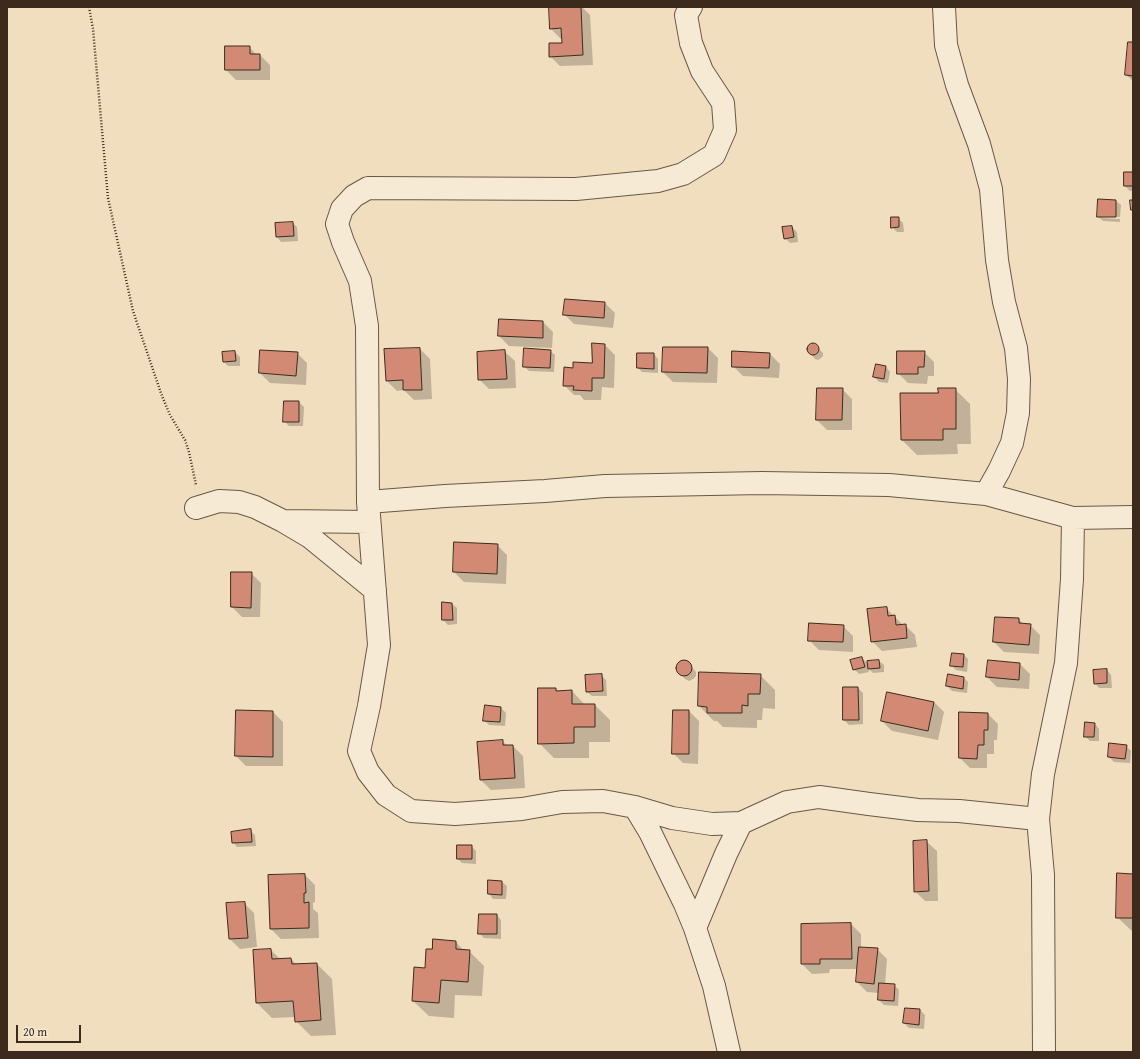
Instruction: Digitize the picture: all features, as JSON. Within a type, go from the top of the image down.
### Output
[{"type":"street","points":[[691,7],[686,14],[691,43],[702,71],[723,103],[725,130],[714,155],[684,174],[658,181],[576,189],[368,188],[354,196],[342,209],[337,224],[360,282],[367,326],[368,512],[379,645],[369,706],[359,750],[368,772],[386,795],[411,811],[455,814],[522,809],[562,802],[603,800],[635,807],[672,818],[712,824],[741,823],[787,802],[819,797],[918,810],[959,811],[1038,819]]},
{"type":"street","points":[[944,7],[946,46],[957,85],[979,144],[991,189],[997,260],[1004,302],[1016,348],[1019,379],[1018,412],[1012,444],[986,494]]},
{"type":"street","points":[[283,521],[368,512],[445,496],[538,492],[605,486],[762,483],[889,485],[986,494],[1073,518],[1133,517]]},
{"type":"street","points":[[196,508],[219,501],[239,502],[255,507],[310,537],[375,590]]},
{"type":"street","points":[[1044,1052],[1043,875],[1038,819],[1043,774],[1066,663],[1072,579],[1073,518]]},
{"type":"street","points":[[635,807],[650,832],[695,928],[714,986],[729,1052]]},
{"type":"street","points":[[695,928],[726,854],[741,823]]},
{"type":"path","points":[[89,7],[93,29],[108,198],[133,312],[162,396],[170,415],[185,440],[189,452],[196,489],[196,508]]},
{"type":"building","points":[[549,7],[581,7],[583,55],[549,57],[549,43],[562,43],[561,28],[550,29]]},
{"type":"building","points":[[1128,42],[1133,42],[1133,76],[1125,75]]},
{"type":"building","points":[[225,46],[250,46],[250,54],[260,54],[260,70],[225,70]]},
{"type":"building","points":[[1124,172],[1133,172],[1133,186],[1124,186]]},
{"type":"building","points":[[1098,199],[1116,200],[1116,217],[1097,217]]},
{"type":"building","points":[[1130,200],[1133,200],[1133,210],[1131,210]]},
{"type":"building","points":[[891,217],[899,217],[899,227],[891,228]]},
{"type":"building","points":[[293,222],[294,236],[276,237],[275,223]]},
{"type":"building","points":[[792,226],[794,237],[784,239],[782,227]]},
{"type":"building","points":[[565,299],[605,302],[604,318],[563,315]]},
{"type":"building","points":[[499,319],[543,321],[543,338],[498,336]]},
{"type":"building","points":[[592,343],[605,344],[604,378],[592,378],[592,391],[573,390],[574,386],[563,386],[564,367],[573,368],[573,362],[592,363]]},
{"type":"building","points":[[811,343],[815,343],[819,349],[815,355],[811,355],[807,351],[807,347]]},
{"type":"building","points":[[663,347],[708,347],[707,373],[662,372]]},
{"type":"building","points":[[420,348],[422,390],[403,390],[403,380],[386,381],[384,349]]},
{"type":"building","points":[[524,348],[551,350],[550,368],[523,367]]},
{"type":"building","points":[[260,350],[298,352],[296,376],[259,373]]},
{"type":"building","points":[[505,350],[507,379],[478,380],[477,352]]},
{"type":"building","points":[[235,351],[236,361],[223,362],[222,352]]},
{"type":"building","points":[[732,351],[770,353],[769,368],[732,367]]},
{"type":"building","points":[[897,351],[925,351],[924,367],[918,367],[918,374],[897,374]]},
{"type":"building","points":[[637,353],[654,353],[654,369],[637,368]]},
{"type":"building","points":[[876,364],[886,366],[884,379],[873,377]]},
{"type":"building","points":[[817,388],[843,388],[842,420],[816,420]]},
{"type":"building","points":[[938,388],[956,388],[956,429],[943,429],[943,440],[901,440],[900,393],[938,393]]},
{"type":"building","points":[[284,401],[299,401],[299,422],[283,422]]},
{"type":"building","points":[[454,542],[498,544],[497,574],[453,572]]},
{"type":"building","points":[[231,572],[252,572],[251,608],[231,607]]},
{"type":"building","points":[[442,602],[452,603],[453,620],[442,620]]},
{"type":"building","points":[[887,607],[888,616],[895,615],[896,625],[906,624],[907,638],[871,642],[867,609]]},
{"type":"building","points":[[995,617],[1019,618],[1019,623],[1031,624],[1029,645],[993,642]]},
{"type":"building","points":[[809,623],[844,625],[843,642],[808,641]]},
{"type":"building","points":[[952,653],[964,654],[963,667],[950,666]]},
{"type":"building","points":[[862,657],[865,667],[853,670],[850,660]]},
{"type":"building","points":[[684,660],[691,665],[692,668],[687,675],[684,676],[677,671],[676,668],[681,661]]},
{"type":"building","points":[[879,660],[880,668],[868,669],[867,661]]},
{"type":"building","points":[[988,660],[1020,663],[1019,680],[986,677]]},
{"type":"building","points":[[1107,669],[1107,683],[1094,684],[1093,670]]},
{"type":"building","points":[[699,672],[761,674],[760,694],[748,694],[748,706],[742,705],[742,713],[707,713],[707,707],[698,706]]},
{"type":"building","points":[[602,674],[603,691],[586,692],[585,675]]},
{"type":"building","points":[[948,674],[964,677],[963,689],[946,686]]},
{"type":"building","points":[[843,687],[858,687],[859,720],[843,720]]},
{"type":"building","points":[[538,688],[556,688],[556,691],[572,690],[572,704],[595,704],[595,727],[574,727],[574,743],[538,744]]},
{"type":"building","points":[[887,692],[934,702],[928,731],[881,721]]},
{"type":"building","points":[[485,705],[501,707],[500,722],[483,721]]},
{"type":"building","points":[[236,710],[273,711],[273,757],[235,756]]},
{"type":"building","points":[[673,710],[689,710],[689,754],[672,754]]},
{"type":"building","points":[[959,712],[988,713],[988,730],[984,730],[984,745],[978,745],[977,759],[959,758]]},
{"type":"building","points":[[1085,722],[1095,723],[1094,737],[1084,737]]},
{"type":"building","points":[[503,740],[503,745],[513,745],[515,778],[480,780],[477,742]]},
{"type":"building","points":[[1109,743],[1127,745],[1125,759],[1108,757]]},
{"type":"building","points":[[251,829],[252,842],[232,843],[231,832]]},
{"type":"building","points":[[927,840],[929,891],[914,892],[913,841]]},
{"type":"building","points":[[457,845],[472,845],[472,859],[457,859]]},
{"type":"building","points":[[1117,873],[1133,874],[1133,918],[1116,918]]},
{"type":"building","points":[[305,874],[306,893],[304,893],[304,903],[309,902],[309,928],[270,929],[268,875]]},
{"type":"building","points":[[488,880],[502,881],[502,895],[488,894]]},
{"type":"building","points":[[245,902],[248,938],[229,939],[226,903]]},
{"type":"building","points":[[479,914],[497,914],[497,934],[478,934]]},
{"type":"building","points":[[851,923],[852,959],[820,959],[820,964],[801,964],[801,924]]},
{"type":"building","points":[[433,939],[456,941],[456,949],[470,950],[468,982],[441,980],[439,1003],[412,1001],[414,967],[425,968],[426,949],[432,949]]},
{"type":"building","points":[[859,947],[878,948],[874,984],[856,982]]},
{"type":"building","points":[[271,949],[272,959],[291,958],[292,964],[317,963],[321,1020],[295,1022],[293,1001],[256,1003],[253,950]]},
{"type":"building","points":[[879,983],[895,984],[894,1001],[878,1000]]},
{"type":"building","points":[[905,1008],[920,1009],[919,1025],[903,1023]]}]
